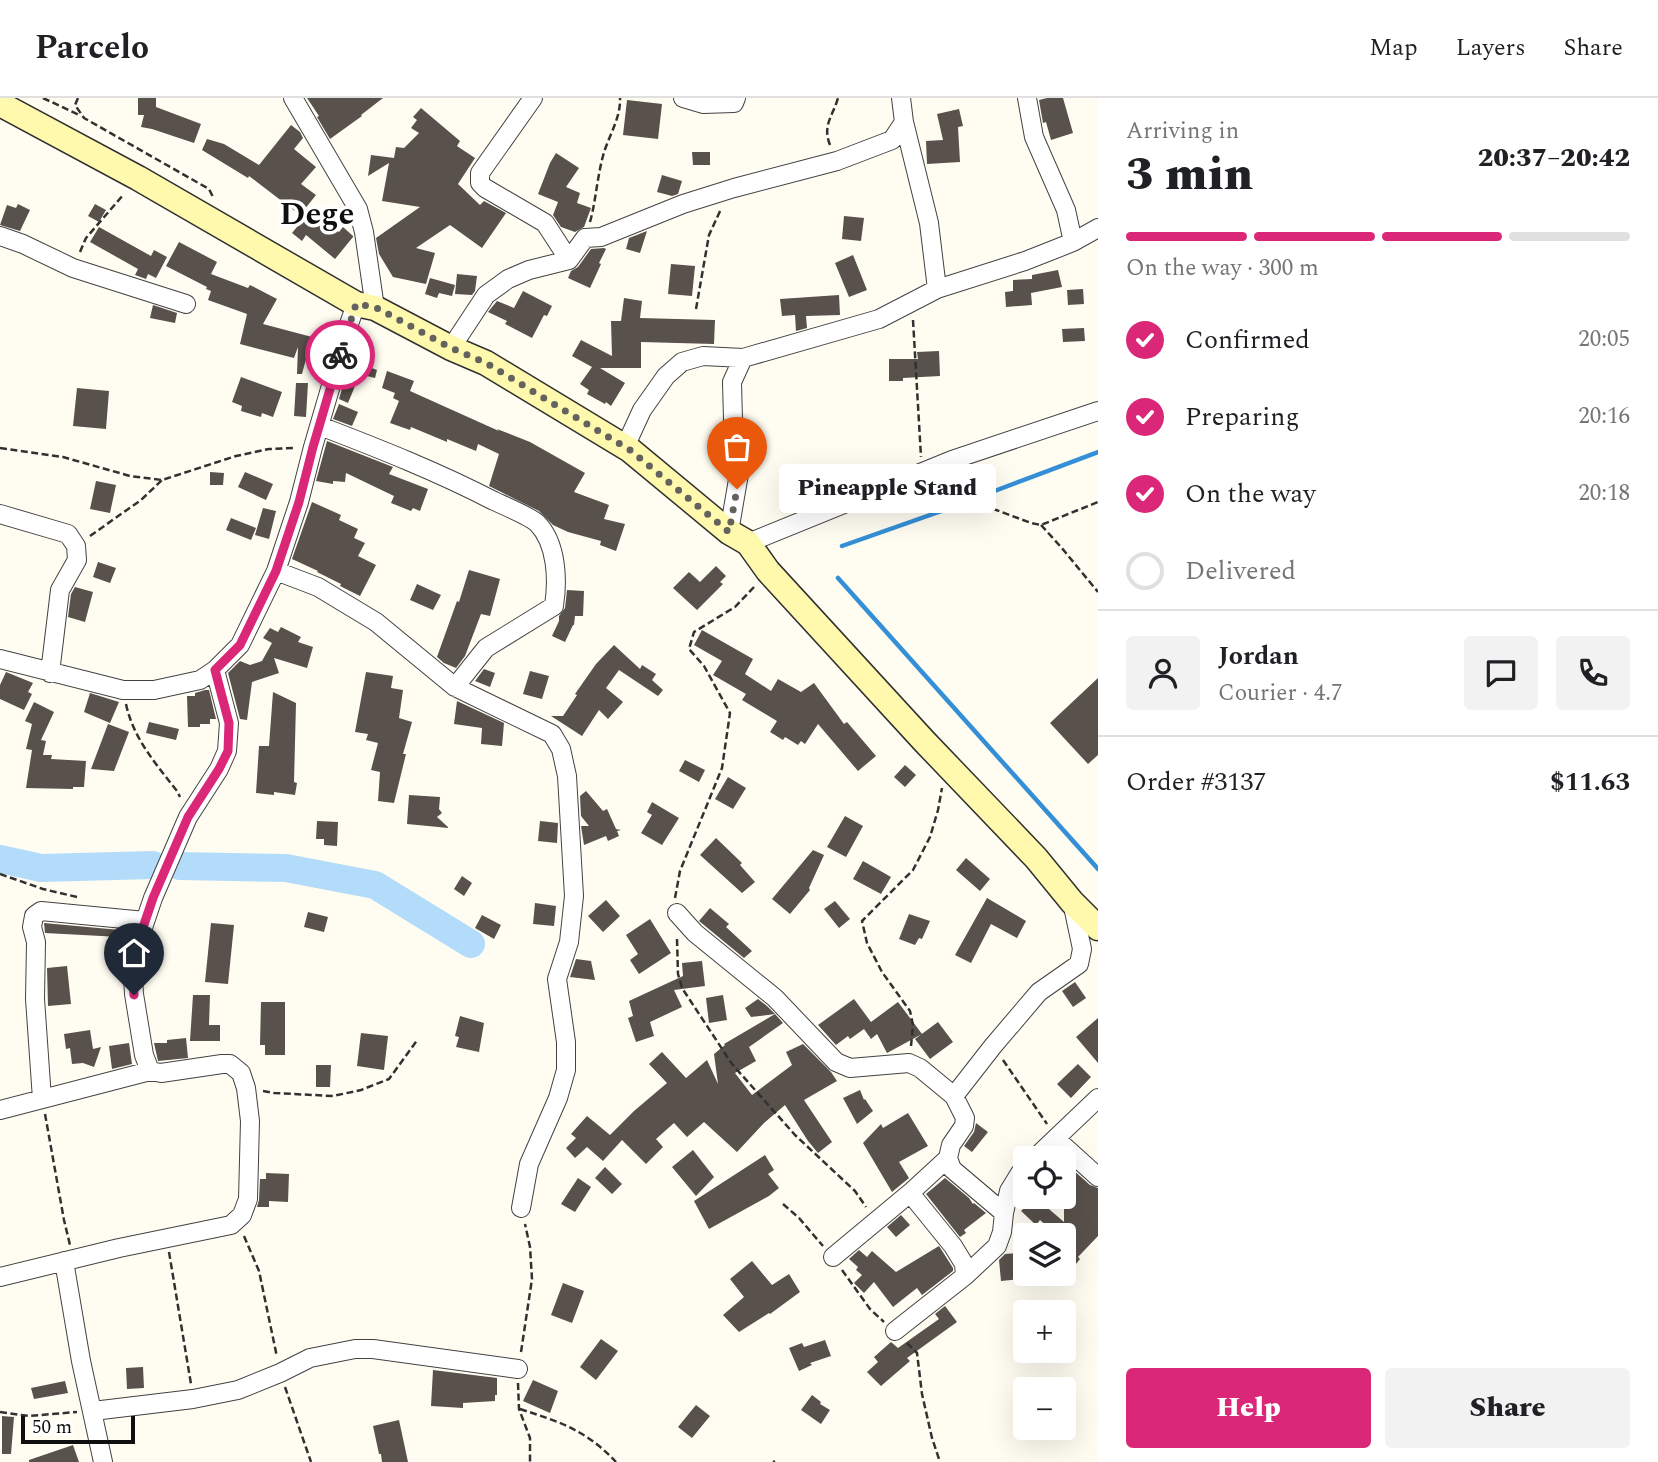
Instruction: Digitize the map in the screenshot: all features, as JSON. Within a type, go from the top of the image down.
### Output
[{"type":"main road","points":[[0,104],[366,306],[486,363],[625,447],[739,538],[1098,928]]},
{"type":"street","points":[[0,659],[123,690],[154,690],[200,680],[215,670],[240,645],[276,571],[299,502],[349,324],[366,306],[364,232],[358,209],[293,98]]},
{"type":"street","points":[[533,98],[480,173],[480,183],[545,223],[569,260]]},
{"type":"street","points":[[683,98],[703,104],[734,103],[736,98]]},
{"type":"street","points":[[901,98],[904,122],[929,223],[929,293]]},
{"type":"street","points":[[1027,98],[1034,137],[1066,210],[1073,242]]},
{"type":"street","points":[[451,348],[486,295],[508,279],[529,270],[569,260],[585,238],[601,237],[683,204],[734,188],[837,161],[892,140],[904,122]]},
{"type":"street","points":[[625,447],[642,410],[666,376],[682,362],[704,356],[743,358],[879,319],[929,293],[1025,261],[1073,242],[1098,228]]},
{"type":"street","points":[[0,236],[73,268],[186,303]]},
{"type":"street","points":[[743,358],[732,382],[733,420],[740,468],[739,538],[953,460],[1098,411]]},
{"type":"street","points":[[320,426],[449,478],[536,522],[548,538],[553,557],[556,592],[554,606],[486,648],[455,687]]},
{"type":"street","points":[[0,514],[68,534],[76,546],[77,560],[60,590],[50,673]]},
{"type":"street","points":[[276,571],[318,587],[376,622],[455,687],[552,734],[561,749],[567,776],[574,896],[569,942],[557,979],[566,1042],[566,1070],[558,1098],[529,1164],[521,1208]]},
{"type":"street","points":[[150,1071],[144,1055],[134,995],[132,960],[145,921],[188,817],[228,751],[229,723],[215,670]]},
{"type":"street","points":[[954,1096],[992,1046],[1039,992],[1079,964],[1082,949],[1072,902]]},
{"type":"street","points":[[42,1099],[35,999],[36,942],[32,927],[34,916],[41,911],[145,921]]},
{"type":"street","points":[[677,913],[695,933],[775,998],[836,1062],[850,1068],[909,1063],[920,1068],[954,1096],[965,1118],[964,1126],[951,1145],[948,1158],[952,1169],[1004,1213]]},
{"type":"street","points":[[0,1110],[150,1071],[161,1073],[230,1064],[241,1073],[246,1088],[250,1121],[248,1199],[242,1215],[231,1225],[0,1277]]},
{"type":"street","points":[[1048,1146],[1098,1098]]},
{"type":"street","points":[[1056,1139],[1098,1177]]},
{"type":"street","points":[[833,1257],[948,1158]]},
{"type":"street","points":[[895,1331],[965,1276],[997,1246],[1009,1191],[1013,1184]]},
{"type":"street","points":[[910,1193],[953,1247],[964,1264],[965,1276]]},
{"type":"street","points":[[69,1260],[81,1361],[103,1462]]},
{"type":"street","points":[[93,1411],[194,1399],[237,1390],[310,1358],[355,1349],[518,1369]]},
{"type":"path","points":[[43,98],[84,118],[209,189],[216,202],[215,223]]},
{"type":"path","points":[[78,98],[75,105],[84,118]]},
{"type":"path","points":[[589,227],[603,156],[621,107],[620,98]]},
{"type":"path","points":[[837,161],[827,136],[827,126],[838,98]]},
{"type":"path","points":[[73,268],[86,238],[138,178]]},
{"type":"path","points":[[696,309],[709,235],[734,188]]},
{"type":"path","points":[[922,473],[913,321],[929,293]]},
{"type":"path","points":[[76,546],[141,500],[163,480],[236,456],[269,449],[313,447]]},
{"type":"path","points":[[0,448],[63,457],[130,476],[163,480]]},
{"type":"path","points":[[953,460],[953,477],[961,492],[972,501],[1031,523],[1041,525],[1098,502]]},
{"type":"path","points":[[1041,525],[1098,592]]},
{"type":"path","points":[[768,571],[735,607],[694,632],[689,649],[704,666],[730,713],[722,768],[680,871],[674,900],[677,913],[678,974],[682,988],[732,1064],[795,1135],[855,1191],[873,1223]]},
{"type":"path","points":[[123,690],[129,719],[140,742],[177,791],[188,817]]},
{"type":"path","points":[[909,1063],[913,1026],[910,1011],[882,972],[867,943],[862,921],[913,870],[930,837],[947,764]]},
{"type":"path","points":[[0,874],[43,889],[83,898]]},
{"type":"path","points":[[246,1088],[274,1093],[333,1096],[361,1090],[389,1079],[418,1039]]},
{"type":"path","points":[[992,1046],[1056,1139]]},
{"type":"path","points":[[42,1099],[69,1260]]},
{"type":"path","points":[[783,1204],[833,1257],[870,1309],[917,1353],[922,1394],[940,1462]]},
{"type":"path","points":[[521,1208],[530,1247],[532,1279],[518,1369],[519,1409],[530,1438],[530,1462]]},
{"type":"path","points":[[242,1215],[244,1236],[259,1271],[280,1373],[311,1462]]},
{"type":"path","points":[[167,1239],[194,1399]]},
{"type":"path","points":[[519,1409],[559,1421],[581,1433],[616,1462]]},
{"type":"path","points":[[0,1412],[29,1416],[93,1411]]},
{"type":"building","points":[[138,98],[156,98],[156,107],[201,124],[194,143],[141,127],[144,115],[138,115]]},
{"type":"building","points":[[307,98],[383,98],[330,139]]},
{"type":"building","points":[[1063,98],[1073,133],[1051,140],[1046,122],[1043,123],[1039,100]]},
{"type":"building","points":[[627,100],[662,104],[658,139],[623,135]]},
{"type":"building","points":[[421,108],[460,141],[457,146],[475,158],[458,184],[480,205],[484,201],[506,213],[482,248],[450,225],[416,248],[435,253],[426,284],[393,277],[379,254],[376,238],[420,207],[382,201],[389,163],[368,176],[371,155],[394,158],[396,147],[404,148],[419,133],[411,128],[417,120],[413,117]]},
{"type":"building","points":[[959,109],[963,126],[958,127],[960,162],[927,164],[926,141],[943,140],[937,114]]},
{"type":"building","points":[[291,125],[303,138],[294,149],[316,167],[301,184],[316,195],[300,215],[249,176],[248,178],[202,150],[207,139],[224,144],[259,165]]},
{"type":"building","points":[[692,152],[710,152],[710,165],[693,165]]},
{"type":"building","points":[[556,153],[579,168],[566,187],[580,193],[577,203],[591,208],[584,227],[575,232],[561,227],[553,215],[558,202],[538,194]]},
{"type":"building","points":[[662,175],[682,181],[678,194],[672,196],[657,192]]},
{"type":"building","points":[[18,204],[30,210],[20,231],[0,225],[7,205],[16,208]]},
{"type":"building","points":[[95,204],[106,210],[99,222],[88,216]]},
{"type":"building","points":[[311,210],[339,232],[343,227],[353,236],[335,259],[306,235],[302,241],[292,233]]},
{"type":"building","points":[[844,216],[864,218],[861,241],[842,239]]},
{"type":"building","points":[[99,227],[151,256],[154,250],[167,257],[156,278],[148,274],[146,279],[135,275],[138,269],[90,242]]},
{"type":"building","points":[[647,231],[640,253],[626,249],[629,238]]},
{"type":"building","points":[[179,242],[217,262],[211,274],[248,288],[250,285],[277,299],[263,324],[312,337],[302,374],[297,374],[298,347],[294,358],[240,344],[247,314],[208,300],[211,291],[206,289],[207,287],[166,266]]},
{"type":"building","points":[[591,249],[606,249],[599,263],[601,264],[590,288],[568,278]]},
{"type":"building","points":[[853,255],[867,290],[849,297],[835,263]]},
{"type":"building","points":[[671,264],[695,266],[692,296],[668,294]]},
{"type":"building","points":[[1058,270],[1062,287],[1031,293],[1032,305],[1006,307],[1005,292],[1013,291],[1013,280],[1032,279],[1032,275]]},
{"type":"building","points":[[457,274],[477,276],[472,295],[455,294]]},
{"type":"building","points":[[430,278],[455,285],[452,296],[439,293],[437,298],[425,294]]},
{"type":"building","points":[[1083,289],[1084,304],[1068,305],[1067,290]]},
{"type":"building","points":[[523,291],[552,306],[532,338],[488,312],[497,301],[514,308]]},
{"type":"building","points":[[839,295],[840,315],[806,316],[807,328],[796,331],[795,315],[782,316],[780,299]]},
{"type":"building","points":[[624,298],[642,301],[640,318],[715,320],[714,344],[641,342],[641,368],[600,368],[625,383],[611,406],[587,394],[589,390],[580,384],[592,367],[572,356],[581,340],[612,356],[611,321],[621,321]]},
{"type":"building","points":[[153,305],[177,313],[175,323],[150,318]]},
{"type":"building","points":[[1084,328],[1085,341],[1063,342],[1062,329]]},
{"type":"building","points":[[939,351],[940,376],[889,381],[889,359],[918,359],[917,352]]},
{"type":"building","points":[[350,360],[377,370],[375,378],[347,371]]},
{"type":"building","points":[[387,371],[414,381],[410,391],[530,442],[585,473],[574,492],[609,505],[604,519],[625,524],[616,551],[600,545],[601,541],[553,525],[539,511],[489,486],[499,454],[478,444],[476,451],[411,427],[410,430],[390,423],[399,401],[393,398],[395,393],[382,388]]},
{"type":"building","points":[[241,377],[282,392],[273,417],[262,413],[261,417],[241,411],[242,406],[232,402]]},
{"type":"building","points":[[296,383],[308,383],[306,417],[294,416]]},
{"type":"building","points":[[343,386],[355,386],[348,403],[339,399]]},
{"type":"building","points":[[77,388],[109,391],[106,429],[73,426]]},
{"type":"building","points":[[339,404],[358,412],[352,426],[333,419]]},
{"type":"building","points":[[327,441],[393,467],[389,474],[428,489],[420,511],[413,508],[411,511],[391,503],[394,496],[346,473],[345,482],[333,481],[333,484],[316,481]]},
{"type":"building","points":[[210,472],[224,473],[223,485],[210,485]]},
{"type":"building","points":[[245,472],[273,484],[266,500],[238,487]]},
{"type":"building","points":[[96,481],[116,485],[110,513],[90,509]]},
{"type":"building","points":[[312,502],[341,515],[339,520],[358,529],[354,538],[365,543],[358,556],[376,565],[360,596],[292,559]]},
{"type":"building","points":[[263,508],[276,511],[269,539],[255,535]]},
{"type":"building","points":[[231,518],[256,528],[251,540],[226,530]]},
{"type":"building","points":[[98,562],[116,568],[110,583],[93,577]]},
{"type":"building","points":[[716,566],[726,576],[720,582],[723,584],[697,610],[673,588],[689,572],[700,582]]},
{"type":"building","points":[[469,570],[500,579],[490,616],[481,614],[465,656],[456,668],[437,657]]},
{"type":"building","points":[[417,584],[441,595],[433,610],[410,600]]},
{"type":"building","points":[[75,587],[93,592],[85,622],[68,617],[71,594]]},
{"type":"building","points":[[567,590],[584,591],[583,616],[575,616],[574,625],[565,642],[552,636],[565,608]]},
{"type":"building","points":[[281,627],[301,637],[298,642],[313,647],[307,668],[274,658],[279,673],[252,682],[247,720],[240,719],[228,673],[240,661],[250,665],[262,661],[272,643],[263,638],[270,628],[278,632]]},
{"type":"building","points":[[702,630],[753,659],[745,674],[771,691],[778,679],[801,692],[814,683],[844,724],[847,722],[876,756],[858,771],[818,724],[805,744],[801,741],[798,745],[785,737],[783,740],[770,732],[777,721],[742,700],[746,694],[713,675],[722,661],[694,645]]},
{"type":"building","points":[[614,645],[640,669],[642,665],[656,674],[652,680],[663,690],[658,696],[619,670],[606,688],[623,702],[608,719],[599,710],[582,736],[551,716],[563,716],[596,664]]},
{"type":"building","points":[[484,669],[495,673],[490,687],[475,681]]},
{"type":"building","points":[[530,671],[549,676],[542,699],[523,694]]},
{"type":"building","points":[[6,672],[33,683],[28,692],[32,694],[24,710],[0,699],[0,685]]},
{"type":"building","points":[[366,672],[393,676],[391,688],[403,690],[399,718],[412,722],[394,803],[378,801],[380,772],[371,770],[378,743],[366,740],[368,734],[355,732]]},
{"type":"building","points":[[1098,678],[1098,755],[1088,764],[1050,723]]},
{"type":"building","points":[[209,690],[216,719],[210,719],[210,724],[200,724],[200,727],[188,727],[187,696],[195,696],[195,693]]},
{"type":"building","points":[[273,692],[296,703],[295,795],[256,793],[259,746],[269,746]]},
{"type":"building","points":[[90,693],[119,702],[110,723],[84,712]]},
{"type":"building","points":[[457,701],[504,723],[502,746],[481,744],[482,728],[454,724]]},
{"type":"building","points":[[34,702],[54,712],[41,740],[46,741],[43,755],[52,755],[51,759],[86,761],[84,787],[26,788],[32,750],[26,749],[32,724],[25,721]]},
{"type":"building","points":[[149,722],[179,729],[176,740],[146,733]]},
{"type":"building","points":[[108,724],[129,732],[114,771],[91,769]]},
{"type":"building","points":[[685,760],[705,770],[699,782],[679,771]]},
{"type":"building","points":[[905,765],[916,775],[905,787],[894,777]]},
{"type":"building","points":[[728,777],[746,788],[733,809],[715,799]]},
{"type":"building","points":[[586,791],[603,811],[607,809],[616,829],[621,830],[617,831],[619,836],[608,841],[606,836],[584,845],[581,826],[589,826],[581,816],[580,796]]},
{"type":"building","points":[[409,795],[440,797],[439,809],[442,813],[437,817],[449,828],[407,824]]},
{"type":"building","points":[[652,802],[679,818],[662,845],[641,833],[652,815],[647,812]]},
{"type":"building","points":[[845,816],[863,826],[846,857],[827,847]]},
{"type":"building","points":[[317,821],[338,822],[337,846],[324,845],[324,839],[316,839]]},
{"type":"building","points":[[540,821],[558,823],[557,843],[538,841]]},
{"type":"building","points":[[716,838],[742,863],[740,865],[755,882],[742,893],[700,855]]},
{"type":"building","points":[[813,850],[824,855],[810,890],[790,914],[772,899]]},
{"type":"building","points":[[966,858],[990,879],[980,891],[956,870]]},
{"type":"building","points":[[863,861],[891,877],[881,894],[853,879]]},
{"type":"building","points":[[462,876],[472,883],[464,896],[454,889]]},
{"type":"building","points":[[987,898],[1026,921],[1017,938],[991,924],[971,963],[955,955]]},
{"type":"building","points":[[606,900],[620,916],[603,932],[588,916]]},
{"type":"building","points":[[835,901],[850,919],[839,928],[824,909]]},
{"type":"building","points":[[535,903],[556,906],[554,926],[533,924]]},
{"type":"building","points":[[710,908],[729,924],[726,927],[752,951],[744,958],[699,921]]},
{"type":"building","points":[[308,912],[328,917],[324,932],[304,927]]},
{"type":"building","points":[[909,914],[930,921],[922,939],[919,938],[915,945],[899,939]]},
{"type":"building","points":[[482,915],[501,925],[494,939],[475,928]]},
{"type":"building","points":[[650,919],[671,953],[639,974],[630,960],[638,954],[626,935]]},
{"type":"building","points":[[44,923],[120,930],[120,937],[45,933]]},
{"type":"building","points":[[211,923],[234,925],[228,984],[205,982]]},
{"type":"building","points":[[576,959],[591,961],[595,980],[570,977]]},
{"type":"building","points":[[702,961],[705,986],[674,990],[682,1007],[650,1022],[654,1036],[636,1042],[628,1018],[633,1016],[629,1001],[683,976],[682,963]]},
{"type":"building","points":[[67,966],[71,1004],[48,1006],[47,968]]},
{"type":"building","points":[[1075,982],[1086,998],[1073,1007],[1062,991]]},
{"type":"building","points":[[193,995],[210,995],[209,1025],[220,1025],[220,1041],[190,1041]]},
{"type":"building","points":[[723,995],[727,1020],[709,1023],[706,998]]},
{"type":"building","points":[[758,999],[775,1014],[751,1017],[745,1008]]},
{"type":"building","points":[[854,999],[871,1022],[898,1002],[922,1034],[887,1053],[877,1034],[871,1039],[864,1029],[836,1045],[818,1025]]},
{"type":"building","points":[[261,1002],[285,1002],[285,1055],[265,1055],[265,1045],[260,1045]]},
{"type":"building","points":[[775,1014],[783,1023],[749,1047],[756,1061],[735,1073],[752,1095],[792,1065],[786,1052],[803,1044],[837,1081],[804,1100],[832,1142],[818,1153],[785,1105],[737,1152],[704,1122],[687,1137],[674,1123],[656,1139],[663,1147],[646,1164],[622,1140],[603,1161],[587,1147],[575,1158],[566,1148],[576,1138],[571,1134],[587,1116],[610,1135],[667,1083],[649,1064],[662,1052],[686,1078],[707,1060],[718,1084],[714,1054],[724,1044]]},
{"type":"building","points":[[460,1016],[484,1023],[479,1052],[456,1047],[459,1037],[455,1036]]},
{"type":"building","points":[[1098,1018],[1098,1063],[1076,1037]]},
{"type":"building","points":[[938,1022],[953,1042],[930,1059],[915,1039]]},
{"type":"building","points":[[90,1030],[93,1049],[101,1047],[94,1067],[83,1063],[72,1064],[70,1048],[66,1049],[64,1034]]},
{"type":"building","points":[[361,1033],[388,1036],[384,1070],[357,1066]]},
{"type":"building","points":[[186,1038],[188,1058],[158,1061],[154,1043]]},
{"type":"building","points":[[129,1043],[132,1064],[112,1069],[109,1046]]},
{"type":"building","points":[[1078,1064],[1091,1077],[1071,1098],[1057,1084]]},
{"type":"building","points":[[316,1065],[331,1065],[330,1087],[316,1087]]},
{"type":"building","points":[[860,1090],[873,1111],[857,1124],[843,1098]]},
{"type":"building","points":[[908,1113],[928,1146],[899,1162],[909,1178],[892,1192],[863,1143],[881,1124],[883,1128]]},
{"type":"building","points":[[976,1123],[988,1132],[972,1152],[964,1146],[974,1132]]},
{"type":"building","points":[[693,1150],[714,1177],[696,1196],[672,1167]]},
{"type":"building","points":[[765,1155],[774,1170],[768,1174],[779,1188],[709,1229],[694,1201]]},
{"type":"building","points":[[605,1167],[622,1184],[612,1194],[595,1178]]},
{"type":"building","points":[[266,1173],[289,1174],[288,1202],[269,1201],[269,1207],[257,1207],[260,1179],[266,1179]]},
{"type":"building","points":[[1076,1173],[1090,1185],[1098,1188],[1098,1236],[1078,1257],[1080,1259],[1076,1264],[1076,1223],[1043,1223],[1040,1220],[1034,1223],[1021,1211],[1049,1209],[1064,1222],[1064,1209],[1076,1209]]},
{"type":"building","points":[[578,1178],[591,1187],[575,1212],[561,1204]]},
{"type":"building","points":[[945,1178],[986,1213],[964,1230],[966,1233],[960,1237],[926,1194]]},
{"type":"building","points":[[901,1215],[910,1225],[896,1237],[887,1227]]},
{"type":"building","points":[[939,1246],[953,1271],[922,1295],[917,1288],[893,1307],[874,1282],[864,1293],[854,1283],[862,1275],[849,1259],[859,1250],[867,1257],[872,1251],[896,1272]]},
{"type":"building","points":[[1013,1253],[1013,1280],[1001,1281],[999,1260],[1005,1254]]},
{"type":"building","points":[[752,1261],[772,1285],[789,1274],[800,1292],[739,1332],[723,1315],[744,1297],[730,1279]]},
{"type":"building","points":[[563,1283],[584,1291],[572,1323],[551,1315]]},
{"type":"building","points":[[945,1306],[957,1322],[907,1358],[910,1361],[881,1386],[867,1372],[878,1362],[874,1357],[891,1342],[898,1348],[939,1319],[935,1314]]},
{"type":"building","points":[[601,1339],[618,1351],[596,1380],[580,1367]]},
{"type":"building","points":[[825,1340],[831,1356],[810,1363],[812,1365],[799,1371],[789,1348],[802,1343],[804,1347]]},
{"type":"building","points":[[143,1367],[144,1388],[127,1389],[126,1368]]},
{"type":"building","points":[[433,1370],[497,1378],[495,1401],[463,1403],[463,1408],[431,1406]]},
{"type":"building","points":[[533,1380],[558,1391],[550,1413],[523,1401]]},
{"type":"building","points":[[65,1381],[68,1393],[34,1399],[31,1388]]},
{"type":"building","points":[[812,1395],[830,1410],[821,1424],[801,1410]]},
{"type":"building","points":[[696,1405],[710,1416],[692,1438],[678,1427]]},
{"type":"building","points":[[2,1416],[14,1417],[11,1454],[2,1454]]},
{"type":"building","points":[[399,1420],[408,1462],[382,1462],[373,1426]]},
{"type":"building","points":[[73,1445],[79,1462],[29,1462],[29,1460]]},
{"type":"waterway","points":[[984,495],[1098,452]]},
{"type":"waterway","points":[[842,546],[953,507]]},
{"type":"waterway","points":[[838,578],[1098,869]]},
{"type":"waterway","points":[[0,859],[41,868],[153,865]]},
{"type":"waterway","points":[[180,866],[286,868],[375,885],[471,944]]},
{"type":"way so far","points":[[340,355],[356,304],[375,307],[451,348],[486,363],[630,450],[729,532],[737,489]]},
{"type":"place","name":"Pineapple Stand","points":[[737,489]]},
{"type":"district","name":"Dege","points":[[317,213]]},
{"type":"route","points":[[134,995],[132,960],[153,898],[188,817],[228,751],[229,723],[215,670],[240,645],[276,571],[299,502],[340,355]]}]
